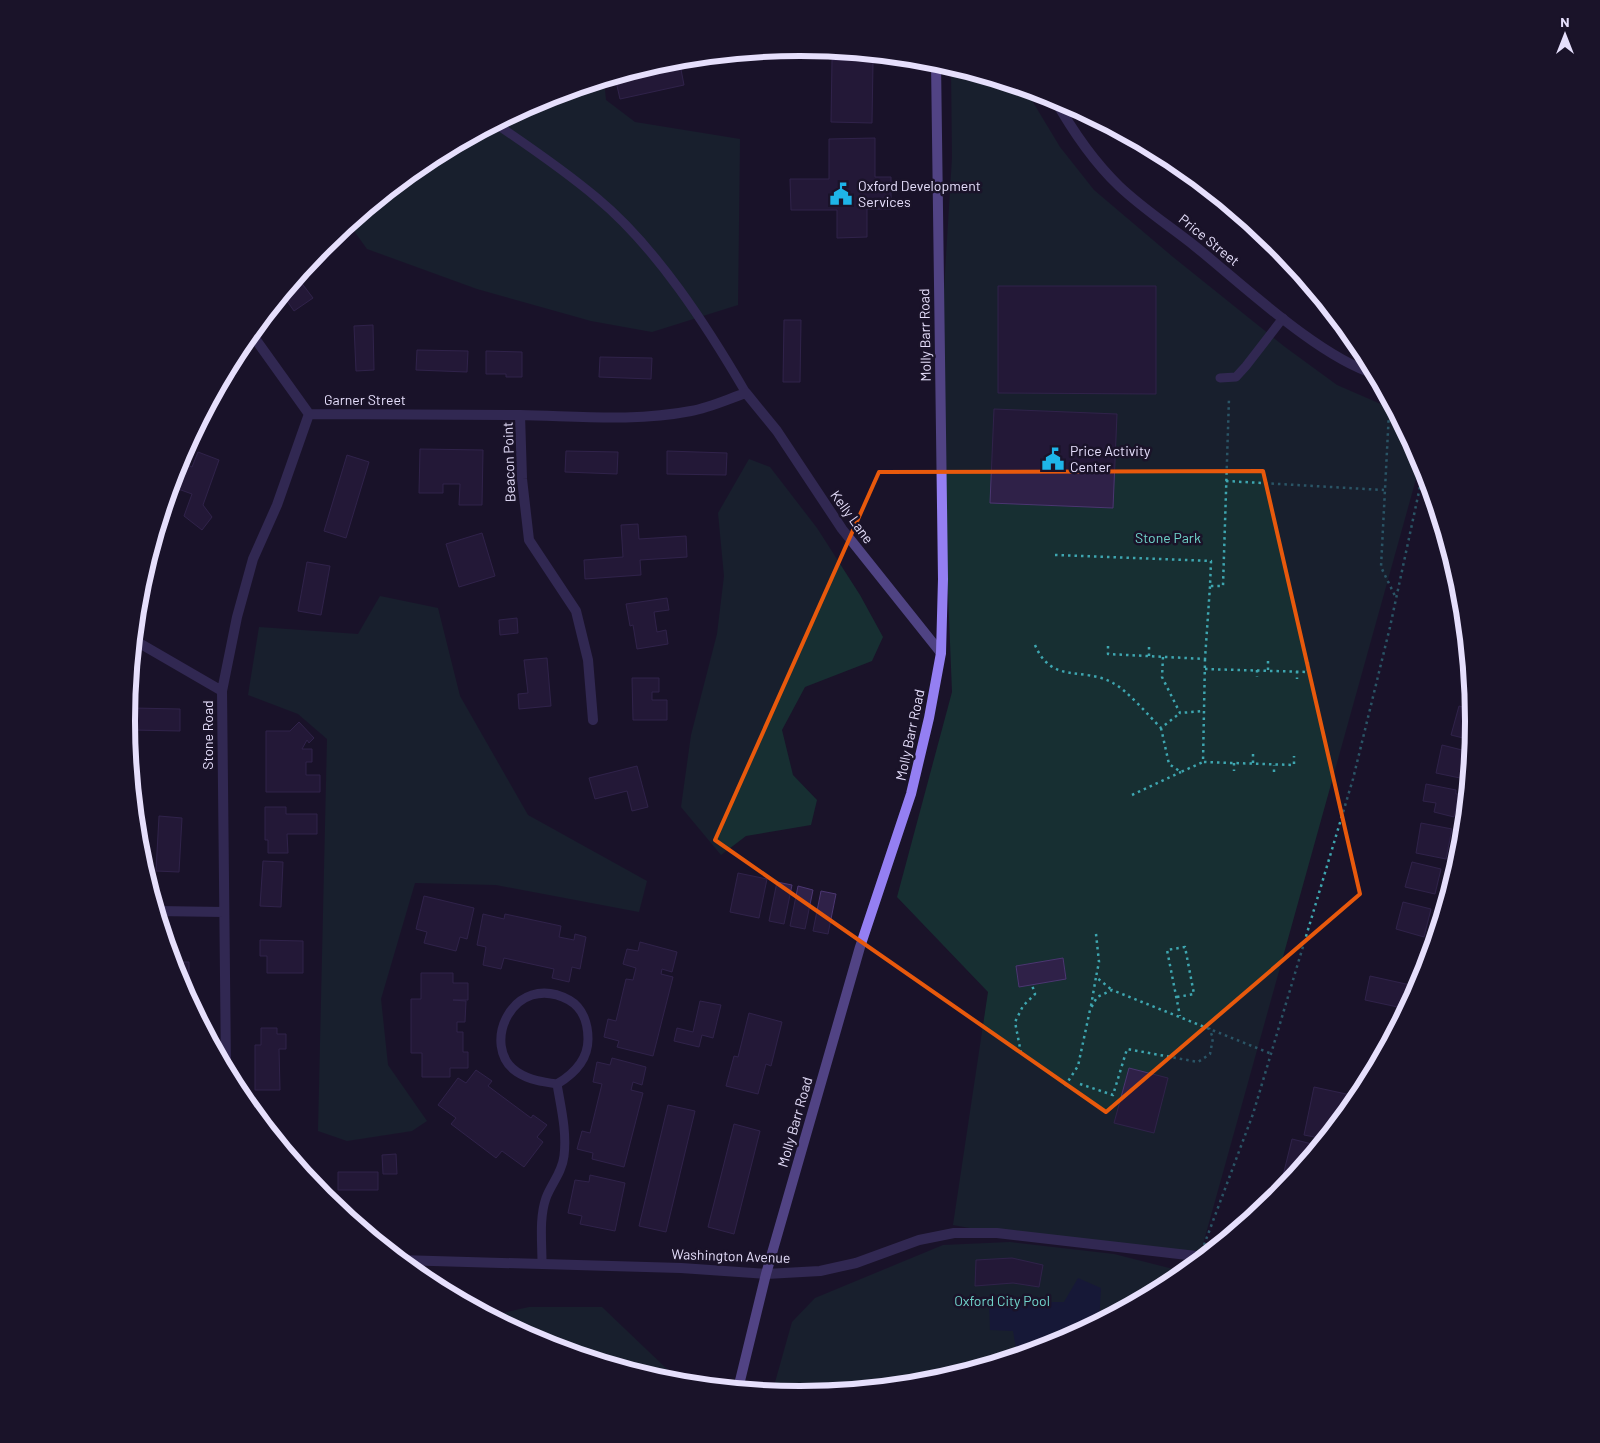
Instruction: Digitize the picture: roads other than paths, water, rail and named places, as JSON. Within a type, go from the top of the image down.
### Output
[{"type":"main road","name":"Molly Barr Road","points":[[739,1383],[766,1274],[860,947],[911,794],[929,718],[940,653],[943,579],[936,70]]},
{"type":"street","name":"Price Street","points":[[1061,110],[1084,147],[1120,186],[1283,318],[1320,345],[1365,371]]},
{"type":"street","name":"Garner Street","points":[[256,340],[309,414],[520,415]]},
{"type":"street","name":"Kelly Lane","points":[[746,392],[777,431],[842,529],[940,653]]},
{"type":"street","name":"Beacon Point","points":[[593,720],[588,660],[576,611],[529,540],[522,479],[520,415],[643,416],[691,411],[746,392]]},
{"type":"street","name":"Stone Road","points":[[226,1057],[222,690],[237,617],[253,559],[277,505],[309,414]]},
{"type":"street","points":[[139,643],[222,690]]},
{"type":"street","points":[[162,911],[224,912]]},
{"type":"street","name":"Washington Avenue","points":[[410,1260],[681,1268],[766,1274],[820,1270],[856,1263],[918,1240],[954,1234],[997,1233],[1197,1255]]},
{"type":"lane","points":[[501,128],[597,198],[637,237],[714,338],[746,392]]},
{"type":"lane","points":[[1220,378],[1236,377],[1283,318]]},
{"type":"lane","points":[[535,994],[561,996],[573,1003],[584,1015],[588,1031],[588,1046],[582,1062],[570,1077],[557,1084],[531,1080],[516,1072],[506,1060],[502,1044],[502,1029],[507,1014],[518,1002],[535,994]]},
{"type":"lane","points":[[542,1263],[542,1217],[546,1197],[557,1179],[564,1158],[565,1135],[557,1084]]},
{"type":"water","points":[[1078,1278],[1101,1288],[1099,1315],[1066,1331],[1055,1331],[1055,1336],[1016,1349],[1013,1331],[990,1330],[989,1302],[1064,1302]]},
{"type":"place","name":"Oxford Development Services","points":[[841,194]]},
{"type":"place","name":"Price Activity Center","points":[[1053,459]]},
{"type":"park label","name":"Stone Park","points":[[1168,538]]},
{"type":"park label","name":"Oxford City Pool","points":[[1002,1301]]}]
